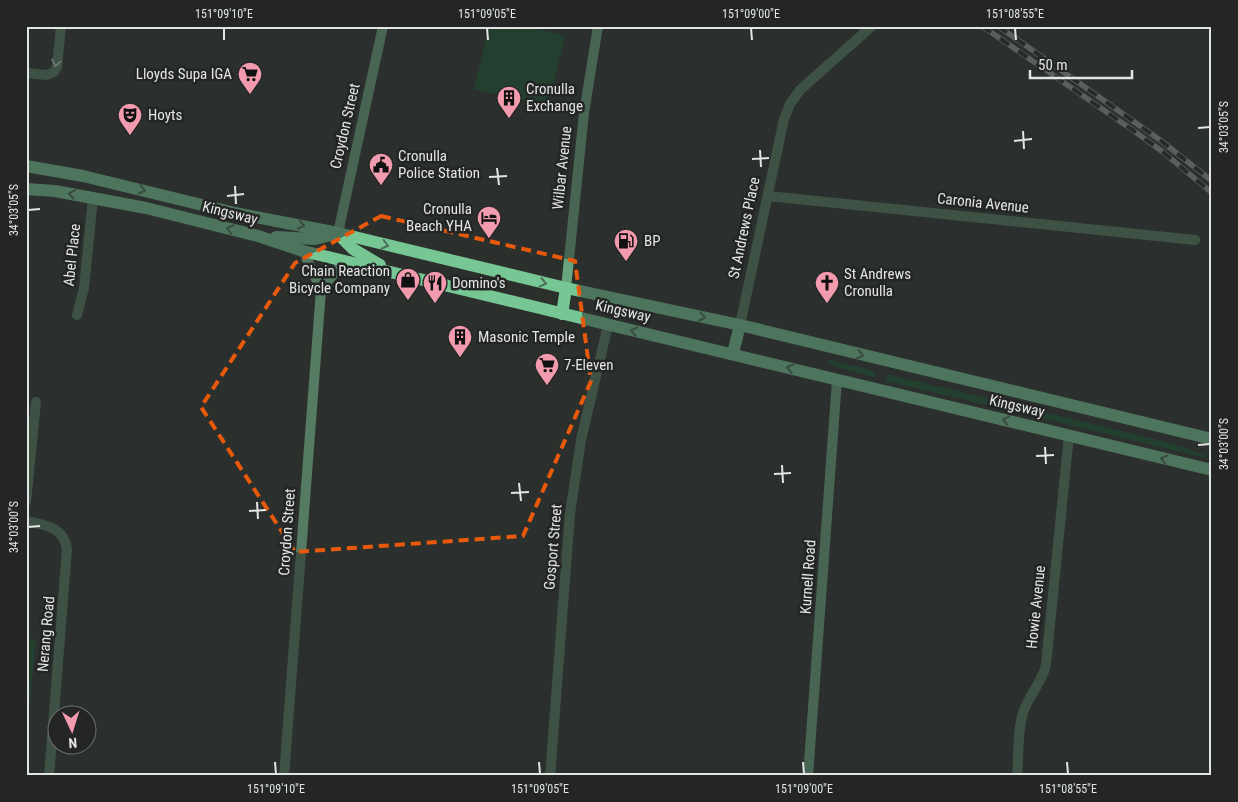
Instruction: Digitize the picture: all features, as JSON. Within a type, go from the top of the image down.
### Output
[{"type":"main road","name":"Kingsway","points":[[26,166],[83,176],[235,213],[338,233],[566,288],[740,325],[1212,439]]},
{"type":"main road","name":"Kingsway","points":[[26,189],[55,191],[146,208],[258,236],[303,251],[608,325],[733,353],[837,380],[1212,470]]},
{"type":"main road","points":[[258,236],[315,239],[338,233],[353,249],[396,273]]},
{"type":"main road","name":"Wilbar Avenue","points":[[562,314],[566,288]]},
{"type":"main road","name":"St Andrews Place","points":[[733,353],[740,325]]},
{"type":"street","points":[[26,73],[50,75],[54,72],[57,67],[61,26]]},
{"type":"street","name":"Croydon Street","points":[[338,233],[383,26]]},
{"type":"street","name":"Wilbar Avenue","points":[[566,288],[584,113],[598,26]]},
{"type":"street","name":"St Andrews Place","points":[[740,325],[784,119],[790,104],[800,90],[872,26]]},
{"type":"street","name":"Caronia Avenue","points":[[768,196],[1195,240]]},
{"type":"street","name":"Abel Place","points":[[77,315],[84,288],[93,198]]},
{"type":"street","name":"Croydon Street","points":[[284,776],[321,290],[303,251]]},
{"type":"street","points":[[321,290],[344,261]]},
{"type":"street","name":"Gosport Street","points":[[550,776],[570,514],[575,474],[608,325]]},
{"type":"street","name":"Kurnell Road","points":[[808,776],[837,380]]},
{"type":"street","points":[[26,502],[36,402]]},
{"type":"street","name":"Howie Avenue","points":[[1018,776],[1022,718],[1026,705],[1040,681],[1046,665],[1069,435]]},
{"type":"street","name":"Nerang Road","points":[[26,521],[49,526],[60,532],[66,542],[67,549],[48,776]]},
{"type":"highlighted area","points":[[381,216],[575,261],[591,381],[523,536],[295,552],[201,407],[295,263]]},
{"type":"green space","points":[[489,26],[526,26],[565,36],[548,106],[474,89]]},
{"type":"green space","points":[[829,360],[875,371],[875,376],[872,377],[828,364]]},
{"type":"green space","points":[[887,374],[1171,443],[1207,456],[1206,458],[886,381]]},
{"type":"green space","points":[[26,638],[36,639],[30,701],[26,701]]},
{"type":"railway","points":[[982,26],[1163,152],[1212,193]]},
{"type":"railway","points":[[998,26],[1160,140],[1212,181]]},
{"type":"place","name":"Lloyds Supa IGA","points":[[250,95]]},
{"type":"place","name":"Cronulla Exchange","points":[[509,119]]},
{"type":"place","name":"Hoyts","points":[[130,136]]},
{"type":"place","name":"Cronulla Police Station","points":[[381,186]]},
{"type":"place","name":"Cronulla Beach YHA","points":[[489,239]]},
{"type":"place","name":"BP","points":[[626,262]]},
{"type":"place","name":"Chain Reaction Bicycle Company","points":[[408,301]]},
{"type":"place","name":"Domino's","points":[[435,304]]},
{"type":"place","name":"St Andrews Cronulla","points":[[827,304]]},
{"type":"place","name":"Masonic Temple","points":[[460,358]]},
{"type":"place","name":"7-Eleven","points":[[547,386]]}]
